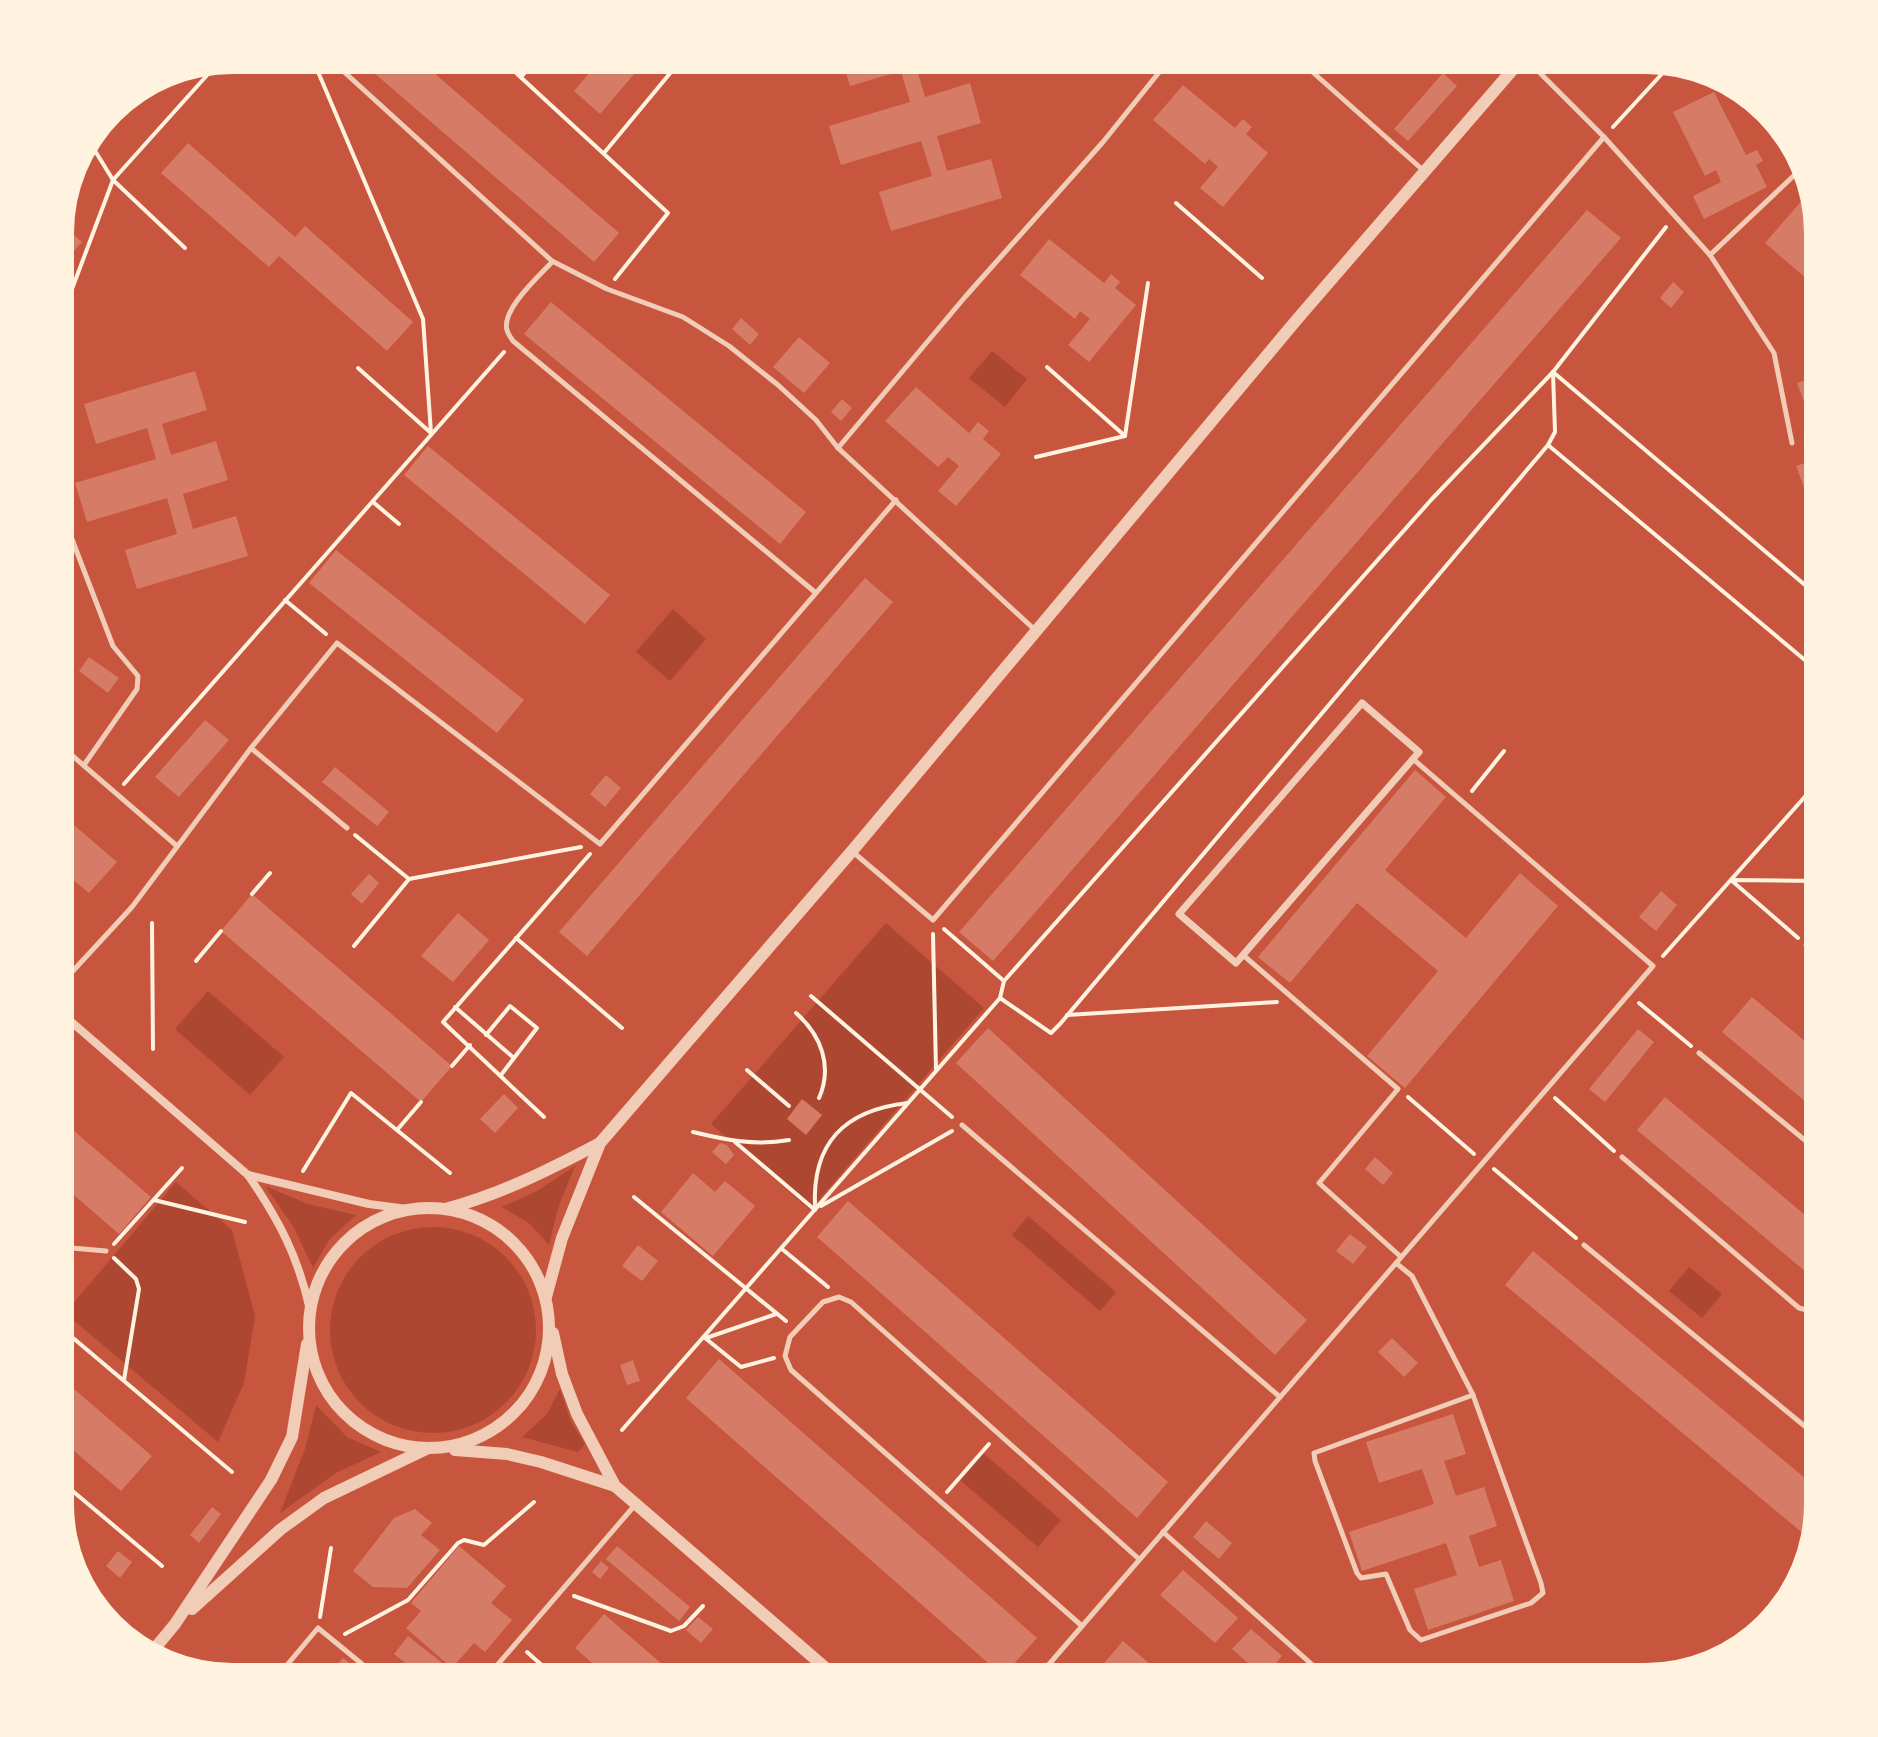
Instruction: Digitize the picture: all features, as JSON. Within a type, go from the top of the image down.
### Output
[{"type":"street","points":[[546,1297],[566,1227],[600,1143],[852,851],[1424,171],[1511,74]]},
{"type":"street","points":[[1362,703],[1419,752],[1243,955],[1236,963],[1179,914],[1362,703]]},
{"type":"street","points":[[74,1024],[248,1175],[292,1247],[310,1310]]},
{"type":"street","points":[[248,1175],[369,1204],[407,1209],[445,1209],[490,1197],[600,1143]]},
{"type":"street","points":[[158,1644],[269,1483],[292,1437],[310,1310],[320,1277],[339,1248],[366,1226],[407,1209]]},
{"type":"street","points":[[445,1209],[478,1218],[507,1236],[530,1262],[546,1297],[562,1374],[572,1401],[615,1486],[820,1663]]},
{"type":"street","points":[[175,1624],[281,1529],[313,1505],[361,1478],[433,1449],[463,1444],[494,1429],[521,1407],[539,1378],[549,1344],[549,1318]]},
{"type":"street","points":[[309,1333],[312,1356],[326,1390],[349,1419],[380,1438],[402,1446],[507,1454],[615,1486]]},
{"type":"lane","points":[[346,74],[552,261],[607,289],[683,317],[729,346],[778,385],[816,420],[838,448],[1036,631]]},
{"type":"lane","points":[[838,448],[1158,74]]},
{"type":"lane","points":[[1315,74],[1424,171]]},
{"type":"lane","points":[[1539,74],[1604,137],[1710,255],[1774,353],[1792,443]]},
{"type":"lane","points":[[852,851],[933,920],[1604,137]]},
{"type":"lane","points":[[1710,255],[1793,176]]},
{"type":"lane","points":[[552,261],[511,308],[507,330],[513,341],[816,593]]},
{"type":"lane","points":[[74,970],[132,907],[251,748],[337,643],[600,844],[896,500]]},
{"type":"lane","points":[[74,544],[113,646],[138,676],[137,689],[84,765]]},
{"type":"lane","points":[[251,748],[347,828]]},
{"type":"lane","points":[[74,757],[177,846]]},
{"type":"lane","points":[[1051,1663],[1653,966],[1413,759]]},
{"type":"lane","points":[[1243,955],[1398,1089],[1319,1183],[1412,1276],[1473,1395],[1543,1593],[1531,1603],[1421,1640],[1410,1630],[1386,1574],[1361,1578],[1357,1573],[1314,1453],[1473,1395]]},
{"type":"lane","points":[[1699,1053],[1804,1139]]},
{"type":"lane","points":[[962,1125],[1280,1397]]},
{"type":"lane","points":[[1622,1157],[1804,1309]]},
{"type":"lane","points":[[1584,1245],[1804,1426]]},
{"type":"lane","points":[[74,1248],[106,1251]]},
{"type":"lane","points":[[1082,1626],[791,1370],[785,1356],[790,1337],[823,1302],[839,1297],[851,1302],[1139,1559]]},
{"type":"lane","points":[[499,1663],[636,1504]]},
{"type":"lane","points":[[1163,1532],[1310,1663]]},
{"type":"lane","points":[[289,1663],[318,1628],[361,1663]]},
{"type":"path","points":[[319,74],[423,319],[431,433]]},
{"type":"path","points":[[518,74],[668,213],[607,289]]},
{"type":"path","points":[[521,77],[524,74]]},
{"type":"path","points":[[604,153],[669,74]]},
{"type":"path","points":[[1604,137],[1661,75]]},
{"type":"path","points":[[74,284],[113,180],[206,76]]},
{"type":"path","points":[[96,153],[113,180],[185,248]]},
{"type":"path","points":[[1176,203],[1262,278]]},
{"type":"path","points":[[622,1430],[1000,998],[1004,981],[1431,500],[1553,372],[1675,216]]},
{"type":"path","points":[[1125,436],[1148,283]]},
{"type":"path","points":[[117,792],[513,341]]},
{"type":"path","points":[[1047,367],[1125,436]]},
{"type":"path","points":[[358,368],[431,433]]},
{"type":"path","points":[[1000,998],[1051,1033],[1067,1015],[1548,445],[1555,432],[1553,372]]},
{"type":"path","points":[[1553,372],[1804,584]]},
{"type":"path","points":[[1036,457],[1125,436]]},
{"type":"path","points":[[1548,445],[1804,659]]},
{"type":"path","points":[[373,502],[399,524]]},
{"type":"path","points":[[285,600],[337,643]]},
{"type":"path","points":[[1463,802],[1504,751]]},
{"type":"path","points":[[1653,966],[1804,798]]},
{"type":"path","points":[[347,828],[409,879]]},
{"type":"path","points":[[354,946],[409,879],[600,844]]},
{"type":"path","points":[[544,1117],[443,1022],[600,844]]},
{"type":"path","points":[[252,894],[270,873]]},
{"type":"path","points":[[1731,880],[1804,881]]},
{"type":"path","points":[[1731,880],[1804,943]]},
{"type":"path","points":[[933,920],[1004,981]]},
{"type":"path","points":[[933,920],[936,1070]]},
{"type":"path","points":[[152,923],[153,1049]]},
{"type":"path","points":[[196,961],[221,931]]},
{"type":"path","points":[[516,938],[622,1028]]},
{"type":"path","points":[[1629,995],[1699,1053]]},
{"type":"path","points":[[811,996],[942,1108]]},
{"type":"path","points":[[1067,1015],[1296,1001]]},
{"type":"path","points":[[486,1035],[510,1006],[537,1028],[501,1075]]},
{"type":"path","points":[[455,1007],[514,1058]]},
{"type":"path","points":[[796,1013],[814,1031],[824,1054],[825,1080],[819,1098]]},
{"type":"path","points":[[452,1066],[470,1045]]},
{"type":"path","points":[[747,1070],[789,1106]]},
{"type":"path","points":[[1398,1089],[1584,1245]]},
{"type":"path","points":[[1546,1090],[1622,1157]]},
{"type":"path","points":[[303,1171],[351,1093],[450,1173]]},
{"type":"path","points":[[397,1130],[421,1102]]},
{"type":"path","points":[[815,1210],[817,1173],[831,1138],[854,1118],[880,1106],[908,1103]]},
{"type":"path","points":[[815,1210],[962,1125]]},
{"type":"path","points":[[693,1132],[735,1142],[764,1144],[789,1140]]},
{"type":"path","points":[[735,1142],[815,1210]]},
{"type":"path","points":[[124,1380],[139,1289],[136,1279],[106,1251],[182,1168]]},
{"type":"path","points":[[634,1197],[798,1329]]},
{"type":"path","points":[[154,1200],[245,1222]]},
{"type":"path","points":[[781,1249],[839,1297]]},
{"type":"path","points":[[705,1338],[776,1314]]},
{"type":"path","points":[[705,1338],[741,1367],[785,1356]]},
{"type":"path","points":[[74,1339],[232,1472]]},
{"type":"path","points":[[939,1501],[998,1433]]},
{"type":"path","points":[[74,1492],[162,1566]]},
{"type":"path","points":[[333,1640],[408,1600],[458,1543],[464,1540],[484,1545],[534,1502]]},
{"type":"path","points":[[318,1628],[331,1548]]},
{"type":"path","points":[[561,1591],[671,1631],[684,1626],[703,1606]]},
{"type":"path","points":[[516,1643],[539,1663]]},
{"type":"shaded area","points":[[992,351],[1027,379],[1005,407],[969,378]]},
{"type":"shaded area","points":[[673,609],[706,639],[670,681],[636,652]]},
{"type":"shaded area","points":[[886,923],[984,1008],[810,1210],[711,1124]]},
{"type":"shaded area","points":[[208,991],[284,1057],[250,1095],[175,1029]]},
{"type":"shaded area","points":[[575,1166],[558,1208],[549,1245],[530,1224],[502,1207],[537,1191]]},
{"type":"shaded area","points":[[176,1182],[232,1230],[255,1316],[244,1383],[218,1442],[74,1321],[74,1302]]},
{"type":"shaded area","points":[[265,1186],[308,1204],[356,1215],[329,1240],[313,1268],[293,1226]]},
{"type":"shaded area","points":[[1028,1216],[1116,1292],[1100,1311],[1012,1235]]},
{"type":"shaded area","points":[[433,1227],[472,1235],[506,1257],[528,1291],[536,1330],[528,1369],[506,1403],[472,1425],[433,1433],[394,1425],[360,1403],[338,1369],[330,1330],[338,1291],[360,1257],[394,1235]]},
{"type":"shaded area","points":[[1689,1267],[1722,1294],[1702,1318],[1669,1291]]},
{"type":"shaded area","points":[[560,1389],[571,1422],[585,1444],[578,1452],[522,1437],[547,1414]]},
{"type":"shaded area","points":[[316,1405],[347,1437],[381,1452],[336,1473],[280,1513],[305,1449]]},
{"type":"shaded area","points":[[983,1453],[1061,1520],[1038,1547],[960,1480]]},
{"type":"building","points":[[375,74],[435,74],[619,233],[594,262]]},
{"type":"building","points":[[588,74],[634,74],[600,114],[574,91]]},
{"type":"building","points":[[846,74],[891,74],[850,86]]},
{"type":"building","points":[[902,74],[918,74],[925,97],[970,83],[981,123],[937,136],[947,171],[991,159],[1002,198],[891,231],[879,192],[932,176],[921,141],[841,165],[829,126],[910,102]]},
{"type":"building","points":[[1442,74],[1457,86],[1408,141],[1394,129]]},
{"type":"building","points":[[1183,85],[1235,128],[1243,119],[1252,127],[1246,134],[1268,153],[1223,207],[1200,188],[1218,167],[1209,159],[1205,164],[1153,120]]},
{"type":"building","points":[[1714,92],[1746,155],[1757,150],[1763,161],[1756,165],[1767,187],[1704,219],[1693,196],[1721,182],[1716,170],[1705,176],[1673,112]]},
{"type":"building","points":[[188,143],[295,237],[305,226],[413,322],[387,351],[279,256],[269,267],[161,173]]},
{"type":"building","points":[[1801,202],[1804,276],[1765,243]]},
{"type":"building","points":[[1587,210],[1621,238],[993,961],[959,932]]},
{"type":"building","points":[[74,235],[82,242],[74,251]]},
{"type":"building","points":[[1049,239],[1104,283],[1111,274],[1120,282],[1115,288],[1136,305],[1089,362],[1068,345],[1090,319],[1080,311],[1075,319],[1020,275]]},
{"type":"building","points":[[1673,282],[1684,292],[1671,308],[1660,298]]},
{"type":"building","points":[[551,302],[806,512],[780,544],[524,334]]},
{"type":"building","points":[[741,318],[759,334],[750,345],[732,329]]},
{"type":"building","points":[[799,337],[830,363],[804,393],[773,367]]},
{"type":"building","points":[[195,371],[207,410],[162,424],[171,455],[216,441],[228,480],[183,494],[193,529],[236,516],[248,556],[137,589],[125,550],[177,534],[167,498],[87,522],[75,483],[156,459],[147,428],[96,444],[84,404]]},
{"type":"building","points":[[1804,380],[1804,402],[1797,383]]},
{"type":"building","points":[[916,387],[969,433],[978,422],[989,431],[983,439],[1001,454],[956,506],[938,491],[959,466],[948,457],[938,467],[885,421]]},
{"type":"building","points":[[842,399],[852,408],[841,421],[831,412]]},
{"type":"building","points":[[428,446],[610,595],[585,624],[404,475]]},
{"type":"building","points":[[1804,463],[1804,487],[1796,466]]},
{"type":"building","points":[[336,550],[524,700],[497,733],[309,583]]},
{"type":"building","points":[[865,578],[893,602],[587,956],[559,932]]},
{"type":"building","points":[[89,657],[119,678],[108,693],[79,671]]},
{"type":"building","points":[[205,720],[229,740],[179,797],[155,777]]},
{"type":"building","points":[[335,767],[389,812],[377,826],[322,782]]},
{"type":"building","points":[[1415,770],[1446,797],[1385,870],[1466,938],[1520,873],[1558,906],[1405,1088],[1367,1056],[1438,971],[1357,903],[1290,983],[1258,957]]},
{"type":"building","points":[[606,775],[621,788],[605,807],[590,794]]},
{"type":"building","points":[[74,825],[117,862],[89,893],[74,881]]},
{"type":"building","points":[[369,874],[379,883],[362,904],[351,894]]},
{"type":"building","points":[[1661,891],[1677,905],[1656,931],[1639,917]]},
{"type":"building","points":[[252,894],[452,1066],[421,1102],[221,931]]},
{"type":"building","points":[[458,913],[489,940],[453,982],[421,956]]},
{"type":"building","points":[[1752,997],[1804,1040],[1804,1100],[1722,1032]]},
{"type":"building","points":[[988,1028],[1307,1320],[1275,1355],[956,1063]]},
{"type":"building","points":[[1638,1029],[1654,1042],[1605,1102],[1589,1089]]},
{"type":"building","points":[[504,1094],[518,1108],[495,1133],[480,1119]]},
{"type":"building","points":[[1665,1097],[1804,1214],[1804,1270],[1637,1130]]},
{"type":"building","points":[[802,1099],[822,1115],[806,1135],[787,1119]]},
{"type":"building","points":[[74,1131],[151,1197],[119,1234],[74,1195]]},
{"type":"building","points":[[720,1143],[727,1145],[734,1155],[726,1164],[712,1152]]},
{"type":"building","points":[[1375,1157],[1393,1173],[1383,1185],[1365,1169]]},
{"type":"building","points":[[693,1173],[715,1192],[725,1181],[755,1206],[713,1256],[661,1212]]},
{"type":"building","points":[[848,1201],[1168,1482],[1137,1518],[817,1237]]},
{"type":"building","points":[[1350,1234],[1367,1247],[1353,1264],[1336,1251]]},
{"type":"building","points":[[638,1245],[658,1261],[642,1281],[622,1266]]},
{"type":"building","points":[[1533,1251],[1804,1477],[1801,1532],[1505,1285]]},
{"type":"building","points":[[1392,1338],[1418,1363],[1404,1377],[1378,1352]]},
{"type":"building","points":[[719,1359],[1037,1638],[1015,1663],[988,1663],[686,1398]]},
{"type":"building","points":[[633,1360],[640,1381],[627,1385],[620,1365]]},
{"type":"building","points":[[74,1389],[152,1456],[121,1491],[74,1451]]},
{"type":"building","points":[[1453,1414],[1466,1454],[1444,1461],[1456,1496],[1484,1487],[1497,1526],[1469,1536],[1479,1567],[1501,1560],[1514,1601],[1428,1630],[1414,1589],[1457,1575],[1446,1543],[1362,1571],[1349,1532],[1434,1504],[1422,1469],[1379,1483],[1366,1442]]},
{"type":"building","points":[[212,1507],[221,1514],[199,1543],[190,1535]]},
{"type":"building","points":[[415,1509],[432,1523],[421,1535],[440,1550],[407,1588],[373,1587],[353,1571],[394,1518]]},
{"type":"building","points":[[1206,1521],[1232,1543],[1219,1559],[1193,1537]]},
{"type":"building","points":[[459,1546],[506,1586],[491,1603],[512,1620],[485,1652],[474,1643],[456,1663],[446,1663],[406,1628],[421,1611],[411,1603]]},
{"type":"building","points":[[617,1546],[690,1607],[679,1621],[606,1559]]},
{"type":"building","points":[[118,1551],[132,1562],[120,1578],[106,1566]]},
{"type":"building","points":[[601,1561],[609,1568],[600,1579],[592,1572]]},
{"type":"building","points":[[1183,1570],[1238,1618],[1215,1643],[1160,1595]]},
{"type":"building","points":[[604,1614],[661,1663],[592,1663],[575,1648]]},
{"type":"building","points":[[698,1617],[713,1629],[701,1643],[686,1630]]},
{"type":"building","points":[[1251,1629],[1282,1656],[1276,1663],[1248,1663],[1232,1649]]},
{"type":"building","points":[[408,1636],[442,1663],[405,1663],[394,1654]]},
{"type":"building","points":[[1123,1641],[1149,1663],[1104,1663]]}]
